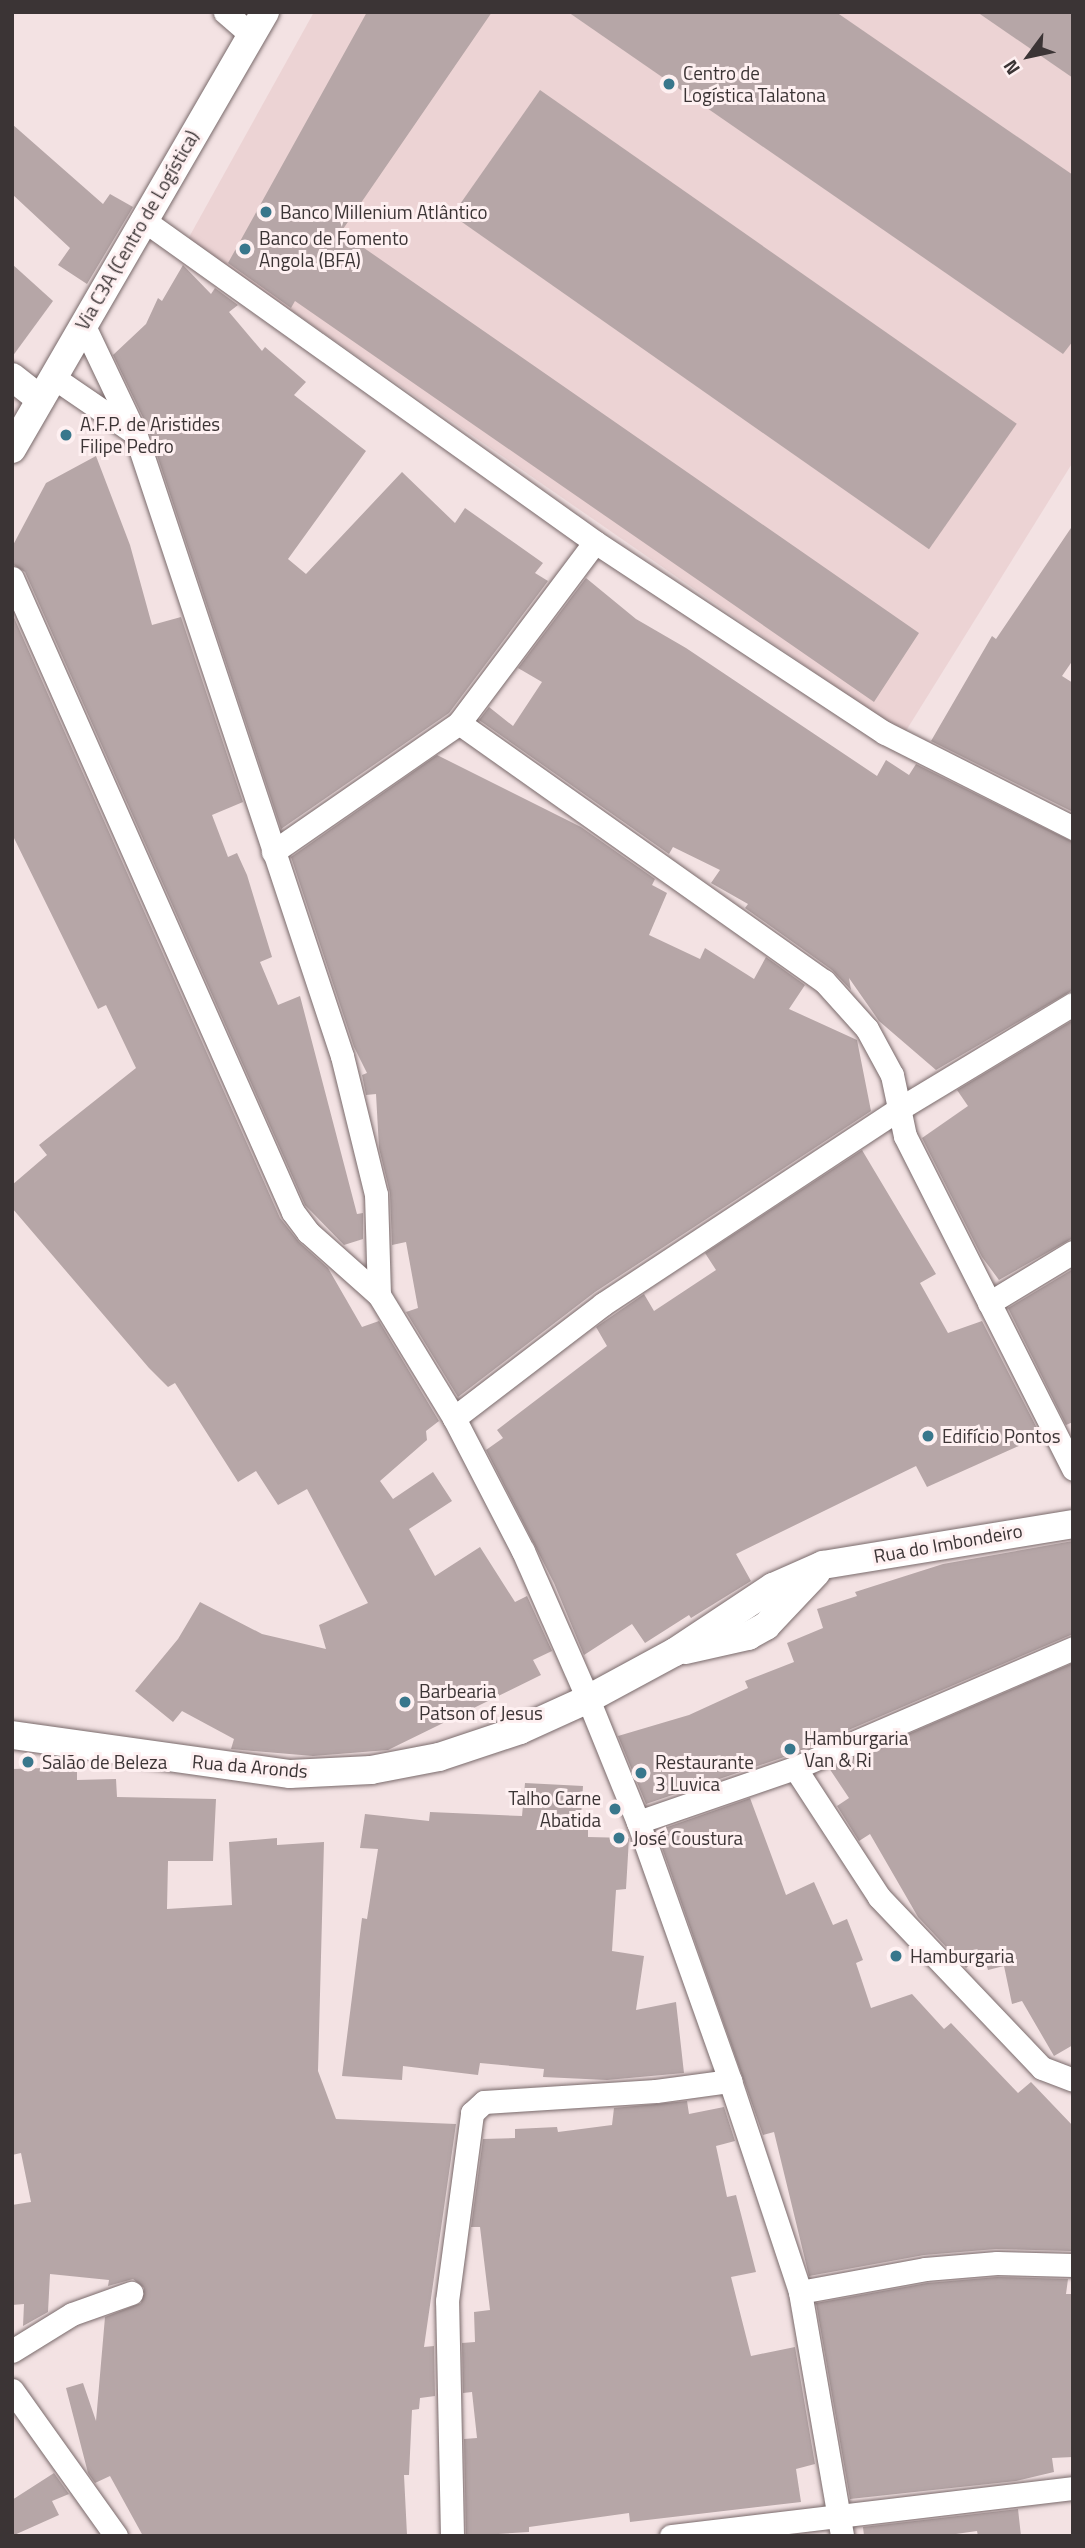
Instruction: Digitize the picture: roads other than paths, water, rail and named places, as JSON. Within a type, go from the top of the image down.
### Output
[{"type":"street","points":[[225,12],[258,24]]},
{"type":"street","name":"Via C3A (Centro de Logística)","points":[[12,449],[142,219],[258,24]]},
{"type":"street","points":[[142,219],[595,542],[885,733],[1073,828]]},
{"type":"street","points":[[83,324],[135,433],[342,1056],[376,1194],[379,1295]]},
{"type":"street","points":[[12,377],[47,388],[135,433]]},
{"type":"street","points":[[273,852],[459,723],[595,542]]},
{"type":"street","points":[[12,578],[293,1212],[308,1232],[379,1295],[454,1418],[523,1551],[588,1699],[638,1822],[730,2081],[800,2292],[839,2525]]},
{"type":"street","points":[[459,723],[824,981],[867,1029],[892,1074],[905,1136],[1073,1469]]},
{"type":"street","points":[[454,1418],[603,1304],[898,1109],[1073,1004]]},
{"type":"street","points":[[989,1303],[1073,1252]]},
{"type":"street","name":"Rua do Imbondeiro","points":[[675,1652],[748,1636],[766,1626],[823,1565],[1073,1524]]},
{"type":"street","points":[[638,1822],[795,1768],[1073,1648]]},
{"type":"street","name":"Rua da Aronds","points":[[12,1735],[290,1774],[371,1770],[439,1757],[520,1730],[588,1699],[675,1652]]},
{"type":"street","points":[[795,1768],[879,1897],[1042,2068],[1073,2080]]},
{"type":"street","points":[[452,2536],[447,2301],[472,2113],[484,2102],[656,2091],[730,2081]]},
{"type":"street","points":[[800,2292],[925,2269],[997,2263],[1073,2265]]},
{"type":"street","points":[[12,2351],[72,2314],[131,2293]]},
{"type":"street","points":[[12,2390],[116,2536]]},
{"type":"street","points":[[671,2536],[839,2525],[1073,2488]]},
{"type":"place","name":"Centro de Logística Talatona","points":[[669,84]]},
{"type":"place","name":"Banco Millenium Atlântico","points":[[266,212]]},
{"type":"place","name":"Banco de Fomento Angola (BFA)","points":[[245,249]]},
{"type":"place","name":"A.F.P. de Aristides Filipe Pedro","points":[[66,435]]},
{"type":"place","name":"Edifício Pontos","points":[[928,1436]]},
{"type":"place","name":"Barbearia Patson of Jesus","points":[[405,1702]]},
{"type":"place","name":"Hamburgaria Van & Ri","points":[[790,1749]]},
{"type":"place","name":"Salão de Beleza","points":[[28,1762]]},
{"type":"place","name":"Restaurante 3 Luvica","points":[[641,1773]]},
{"type":"place","name":"Talho Carne Abatida","points":[[615,1809]]},
{"type":"place","name":"José Coustura","points":[[619,1838]]},
{"type":"place","name":"Hamburgaria","points":[[896,1956]]}]
